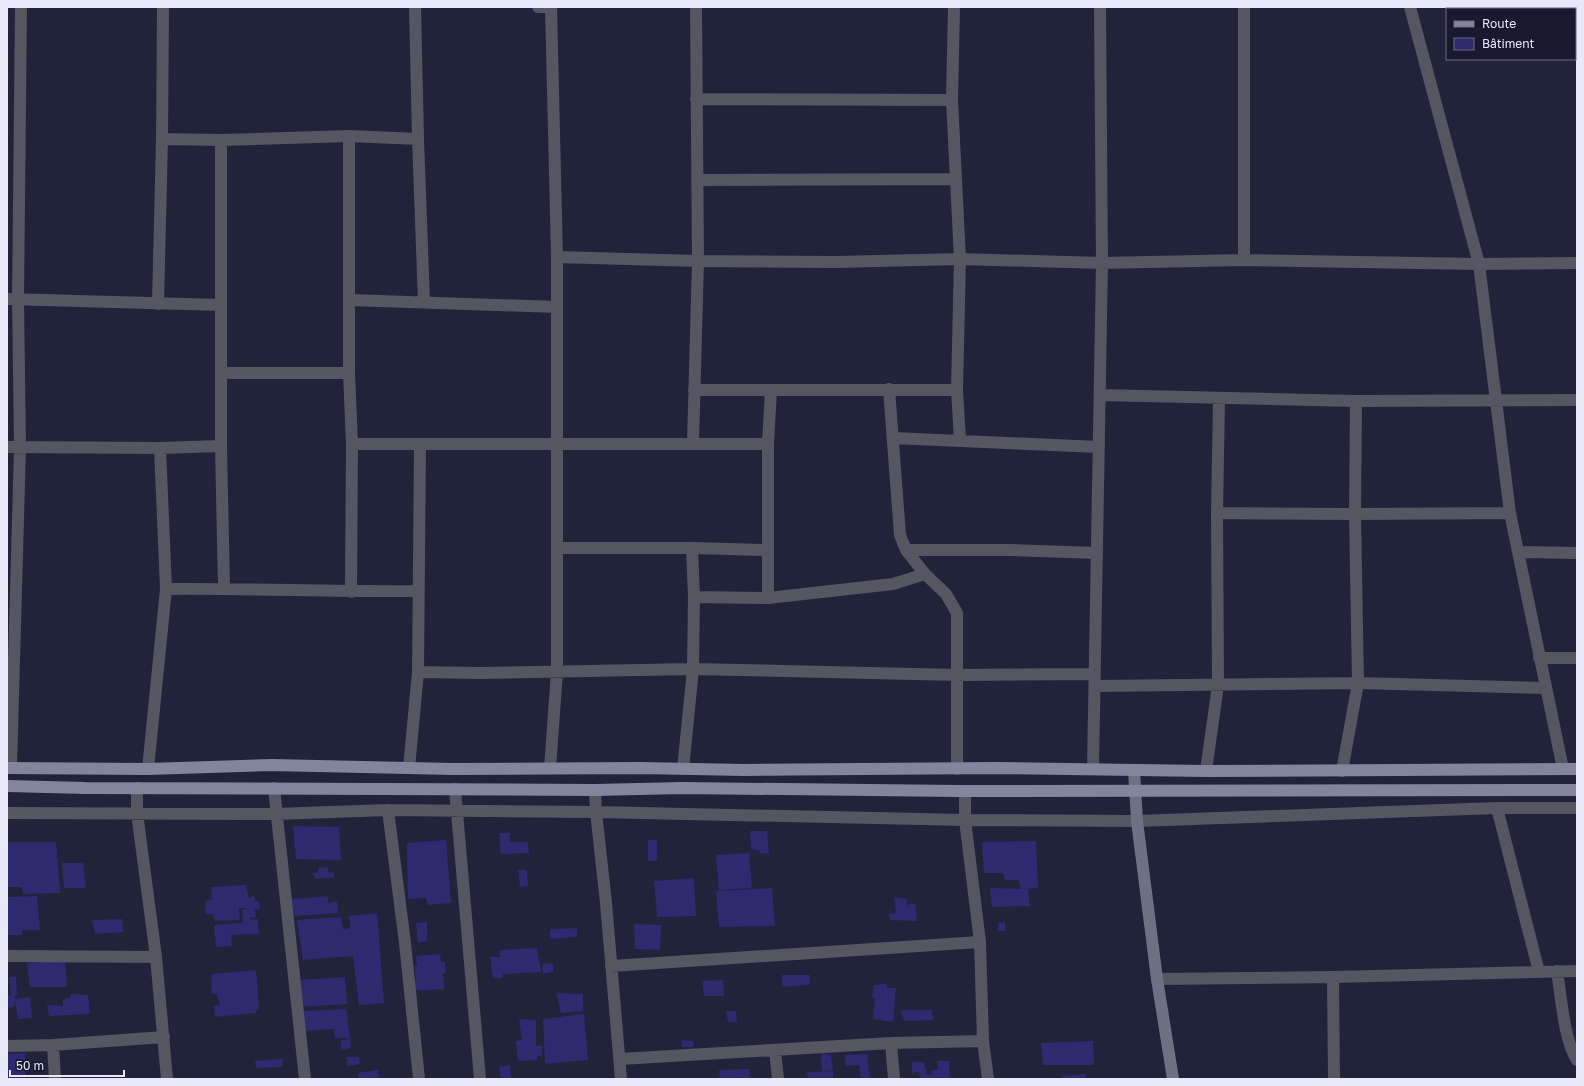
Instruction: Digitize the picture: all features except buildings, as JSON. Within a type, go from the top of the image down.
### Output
[{"type":"main road","points":[[9,768],[148,769],[272,765],[409,768],[684,768],[744,770],[996,768],[1342,771],[1577,769]]},
{"type":"main road","points":[[7,786],[595,790],[682,788],[1135,792],[1577,790]]},
{"type":"street","points":[[9,768],[20,448],[13,299],[21,7]]},
{"type":"street","points":[[158,304],[164,7]]},
{"type":"street","points":[[415,7],[424,302]]},
{"type":"street","points":[[538,7],[551,7],[558,257],[557,672],[550,768]]},
{"type":"street","points":[[693,443],[698,261],[696,7]]},
{"type":"street","points":[[954,7],[952,100],[960,259],[957,390],[960,440]]},
{"type":"street","points":[[1093,769],[1100,448],[1102,262],[1100,7]]},
{"type":"street","points":[[1244,7],[1244,260]]},
{"type":"street","points":[[1410,7],[1479,264],[1510,513],[1562,769]]},
{"type":"street","points":[[696,99],[952,100]]},
{"type":"street","points":[[162,139],[221,140],[349,136],[418,139]]},
{"type":"street","points":[[349,136],[349,373],[352,444],[351,592]]},
{"type":"street","points":[[221,140],[221,446],[224,588]]},
{"type":"street","points":[[697,180],[956,179]]},
{"type":"street","points":[[558,257],[698,261],[836,262],[960,259],[1102,262],[1244,260],[1479,264],[1577,263]]},
{"type":"street","points":[[13,299],[221,305]]},
{"type":"street","points":[[350,300],[557,307]]},
{"type":"street","points":[[221,373],[349,373]]},
{"type":"street","points":[[890,389],[900,535],[906,550],[925,574],[946,594],[957,613],[957,769]]},
{"type":"street","points":[[694,390],[957,390]]},
{"type":"street","points":[[768,598],[768,444],[771,390]]},
{"type":"street","points":[[1100,394],[1356,401],[1495,402],[1577,400]]},
{"type":"street","points":[[1206,771],[1218,686],[1217,512],[1219,398]]},
{"type":"street","points":[[1342,771],[1358,683],[1355,514],[1356,401]]},
{"type":"street","points":[[893,438],[960,440],[1100,448]]},
{"type":"street","points":[[352,444],[768,444]]},
{"type":"street","points":[[409,768],[418,672],[417,591],[420,444]]},
{"type":"street","points":[[7,447],[160,448],[221,446]]},
{"type":"street","points":[[148,769],[166,589],[160,448]]},
{"type":"street","points":[[1217,512],[1355,514],[1510,513]]},
{"type":"street","points":[[557,548],[692,548],[768,550]]},
{"type":"street","points":[[684,768],[693,669],[694,597],[692,548]]},
{"type":"street","points":[[906,550],[1010,550],[1097,553]]},
{"type":"street","points":[[1518,552],[1577,553]]},
{"type":"street","points":[[694,597],[768,598],[893,584],[925,574]]},
{"type":"street","points":[[166,589],[224,588],[351,592],[417,591]]},
{"type":"street","points":[[1539,658],[1577,658]]},
{"type":"street","points":[[418,672],[557,672],[693,669],[957,675],[1218,686],[1358,683],[1545,688]]},
{"type":"street","points":[[1134,770],[1137,821],[1157,979],[1173,1079]]},
{"type":"street","points":[[137,788],[137,812],[156,957],[167,1079]]},
{"type":"street","points":[[274,788],[305,1079]]},
{"type":"street","points":[[455,789],[469,937],[480,1079]]},
{"type":"street","points":[[595,790],[621,1079]]},
{"type":"street","points":[[965,790],[965,820],[980,942],[983,1041],[988,1079]]},
{"type":"street","points":[[7,813],[137,812],[276,814],[388,810],[596,812],[965,820],[1137,821],[1497,808],[1577,808]]},
{"type":"street","points":[[1497,808],[1539,972]]},
{"type":"street","points":[[388,810],[405,943],[419,1079]]},
{"type":"street","points":[[611,966],[980,942]]},
{"type":"street","points":[[7,956],[156,957]]},
{"type":"street","points":[[1557,971],[1568,1040],[1572,1053],[1577,1060]]},
{"type":"street","points":[[1157,979],[1333,977],[1577,971]]},
{"type":"street","points":[[1333,977],[1334,1079]]},
{"type":"street","points":[[7,1046],[53,1045],[164,1037]]},
{"type":"street","points":[[620,1059],[890,1043],[983,1041]]},
{"type":"street","points":[[890,1043],[894,1079]]},
{"type":"street","points":[[53,1045],[55,1079]]},
{"type":"street","points":[[775,1050],[778,1079]]}]
